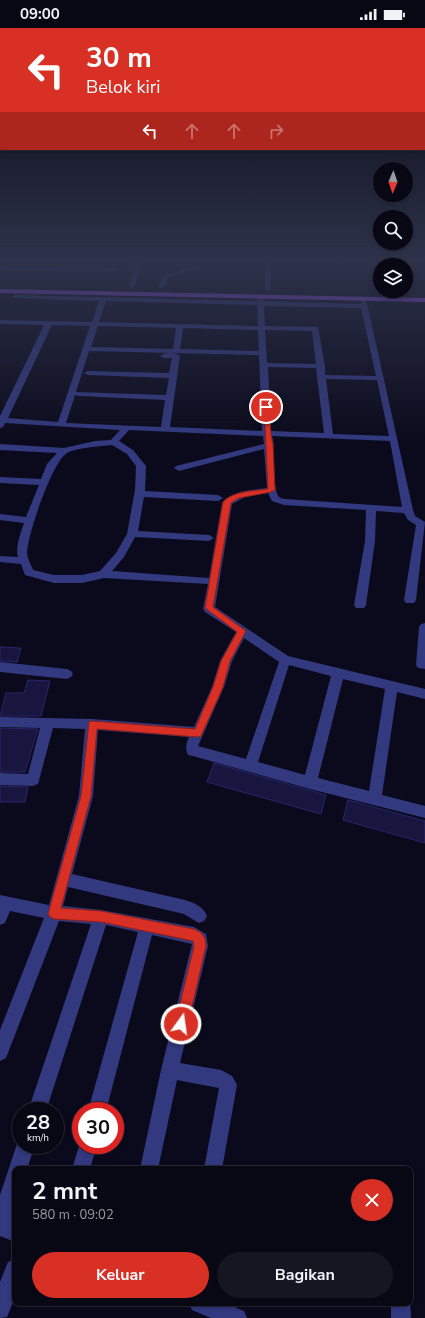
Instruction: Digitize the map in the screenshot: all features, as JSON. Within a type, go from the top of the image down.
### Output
[{"type":"street","points":[[261,321],[267,434],[270,445],[271,490],[276,498],[284,502],[408,510]]},
{"type":"street","points":[[368,321],[408,510],[412,518],[423,525],[410,600]]},
{"type":"street","points":[[0,322],[315,329],[329,436]]},
{"type":"street","points":[[50,323],[1,422],[394,439]]},
{"type":"street","points":[[61,425],[95,324]]},
{"type":"street","points":[[176,351],[180,326]]},
{"type":"street","points":[[87,349],[262,353]]},
{"type":"street","points":[[95,354],[176,356],[165,429]]},
{"type":"street","points":[[264,365],[321,366]]},
{"type":"street","points":[[88,373],[173,376]]},
{"type":"street","points":[[322,377],[380,378]]},
{"type":"street","points":[[79,394],[170,398]]},
{"type":"street","points":[[114,442],[128,428]]},
{"type":"street","points":[[0,447],[64,451],[95,444],[114,442],[130,452],[141,466],[140,494],[132,534],[120,556],[104,574]]},
{"type":"street","points":[[179,468],[249,449],[270,445]]},
{"type":"street","points":[[64,451],[52,464],[30,520],[22,554],[29,572],[54,579],[82,579],[104,574],[205,581]]},
{"type":"street","points":[[0,480],[45,482]]},
{"type":"street","points":[[271,490],[238,496],[227,502],[209,608],[285,660],[425,694]]},
{"type":"street","points":[[140,494],[218,498]]},
{"type":"street","points":[[360,605],[370,541],[371,508]]},
{"type":"street","points":[[0,517],[30,520]]},
{"type":"street","points":[[132,534],[210,538]]},
{"type":"street","points":[[0,559],[24,560]]},
{"type":"street","points":[[422,665],[425,627]]},
{"type":"street","points":[[242,631],[226,661],[218,687],[192,746],[192,750],[195,753],[425,812]]},
{"type":"street","points":[[250,767],[285,660]]},
{"type":"street","points":[[0,667],[67,674]]},
{"type":"street","points":[[310,783],[338,673]]},
{"type":"street","points":[[375,799],[392,686]]},
{"type":"street","points":[[0,722],[92,724],[198,733]]},
{"type":"street","points":[[0,779],[32,780],[48,722]]},
{"type":"street","points":[[0,1052],[54,914],[86,796],[92,724]]},
{"type":"street","points":[[63,879],[185,907],[192,910],[199,916]]},
{"type":"street","points":[[0,918],[3,903],[54,914],[101,917],[194,935],[200,940],[200,946],[170,1070],[150,1166]]},
{"type":"street","points":[[40,1102],[101,917]]},
{"type":"street","points":[[99,1102],[147,926]]},
{"type":"street","points":[[170,1070],[221,1079],[228,1085],[214,1166]]},
{"type":"street","points":[[19,1166],[23,1154]]},
{"type":"street","points":[[83,1166],[86,1154]]},
{"type":"street","points":[[12,1187],[0,1225],[12,1231]]},
{"type":"street","points":[[0,1310],[12,1277]]},
{"type":"street","points":[[401,1306],[401,1318]]},
{"type":"street","points":[[211,1310],[237,1318]]},
{"type":"building","points":[[0,647],[21,648],[17,662],[0,661]]},
{"type":"building","points":[[28,680],[50,681],[41,716],[0,716],[6,693],[24,693]]},
{"type":"building","points":[[0,728],[38,729],[25,772],[0,772]]},
{"type":"building","points":[[214,763],[326,795],[321,814],[207,782]]},
{"type":"building","points":[[0,786],[28,787],[25,802],[0,802]]},
{"type":"building","points":[[348,800],[425,821],[425,843],[343,820]]},
{"type":"route","points":[[181,1024],[200,946],[200,940],[198,937],[101,917],[54,914],[86,796],[92,724],[198,733],[218,687],[226,661],[242,631],[209,608],[227,502],[238,496],[271,490],[270,445],[267,434],[266,407]]}]
